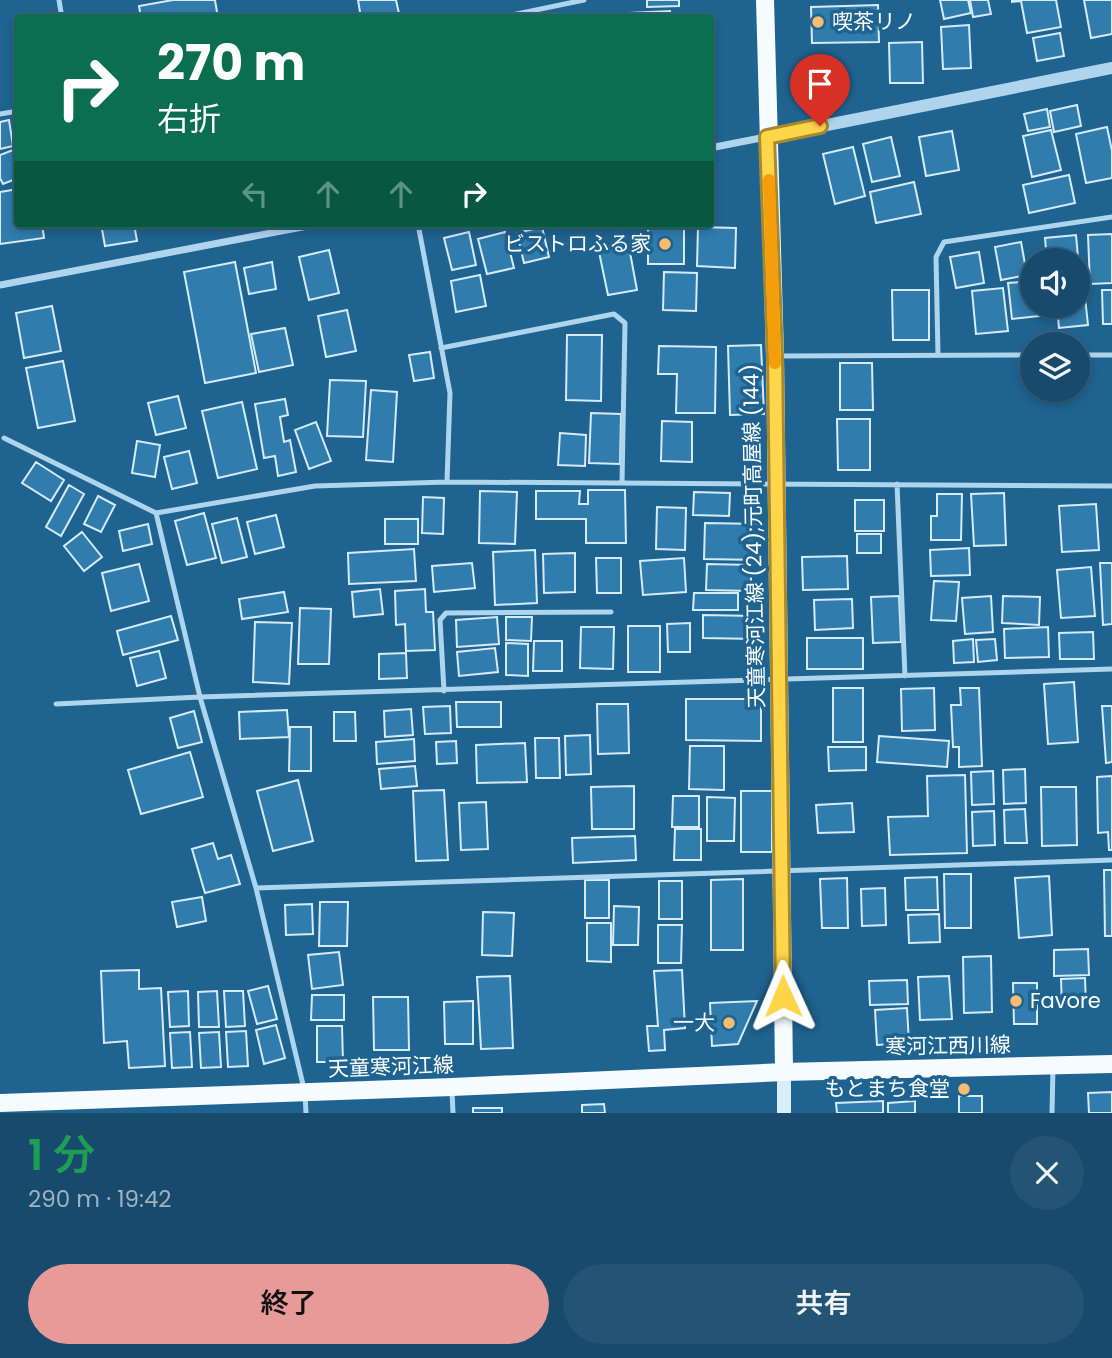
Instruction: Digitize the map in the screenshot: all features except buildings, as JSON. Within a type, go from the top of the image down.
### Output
[{"type":"main road","name":"天童寒河江線 (24);元町高屋線 (144)","points":[[765,0],[775,356],[784,1072]]},
{"type":"main road","name":"寒河江西川線","points":[[784,1072],[1112,1064]]},
{"type":"main road","name":"天童寒河江線","points":[[0,1103],[784,1072]]},
{"type":"main road","points":[[784,1072],[784,1113]]},
{"type":"street","points":[[714,147],[1112,68]]},
{"type":"street","points":[[0,285],[297,228]]},
{"type":"lane","points":[[516,14],[584,0]]},
{"type":"lane","points":[[938,355],[936,257],[944,242],[1112,217]]},
{"type":"lane","points":[[419,228],[450,393],[447,482]]},
{"type":"lane","points":[[441,348],[614,314],[625,323],[622,483]]},
{"type":"lane","points":[[775,356],[1020,355]]},
{"type":"lane","points":[[1090,355],[1112,355]]},
{"type":"lane","points":[[4,438],[156,513],[315,486],[447,482],[1112,486]]},
{"type":"lane","points":[[897,484],[905,676]]},
{"type":"lane","points":[[156,513],[200,697],[256,888],[305,1093],[306,1113]]},
{"type":"lane","points":[[444,691],[440,620],[446,613],[611,612]]},
{"type":"lane","points":[[56,704],[200,697],[1112,669]]},
{"type":"lane","points":[[256,888],[1112,860]]},
{"type":"lane","points":[[1052,1113],[1053,1067]]},
{"type":"lane","points":[[452,1087],[453,1113]]},
{"type":"slow traffic","points":[[769,180],[775,363]]},
{"type":"place","name":"喫茶リノ","points":[[818,22]]},
{"type":"place","name":"ビストロふる家","points":[[665,244]]},
{"type":"place","name":"Favore","points":[[1016,1001]]},
{"type":"place","name":"一大","points":[[729,1023]]},
{"type":"place","name":"もとまち食堂","points":[[964,1089]]},
{"type":"route","points":[[783,996],[775,356],[767,137],[820,126]]}]
